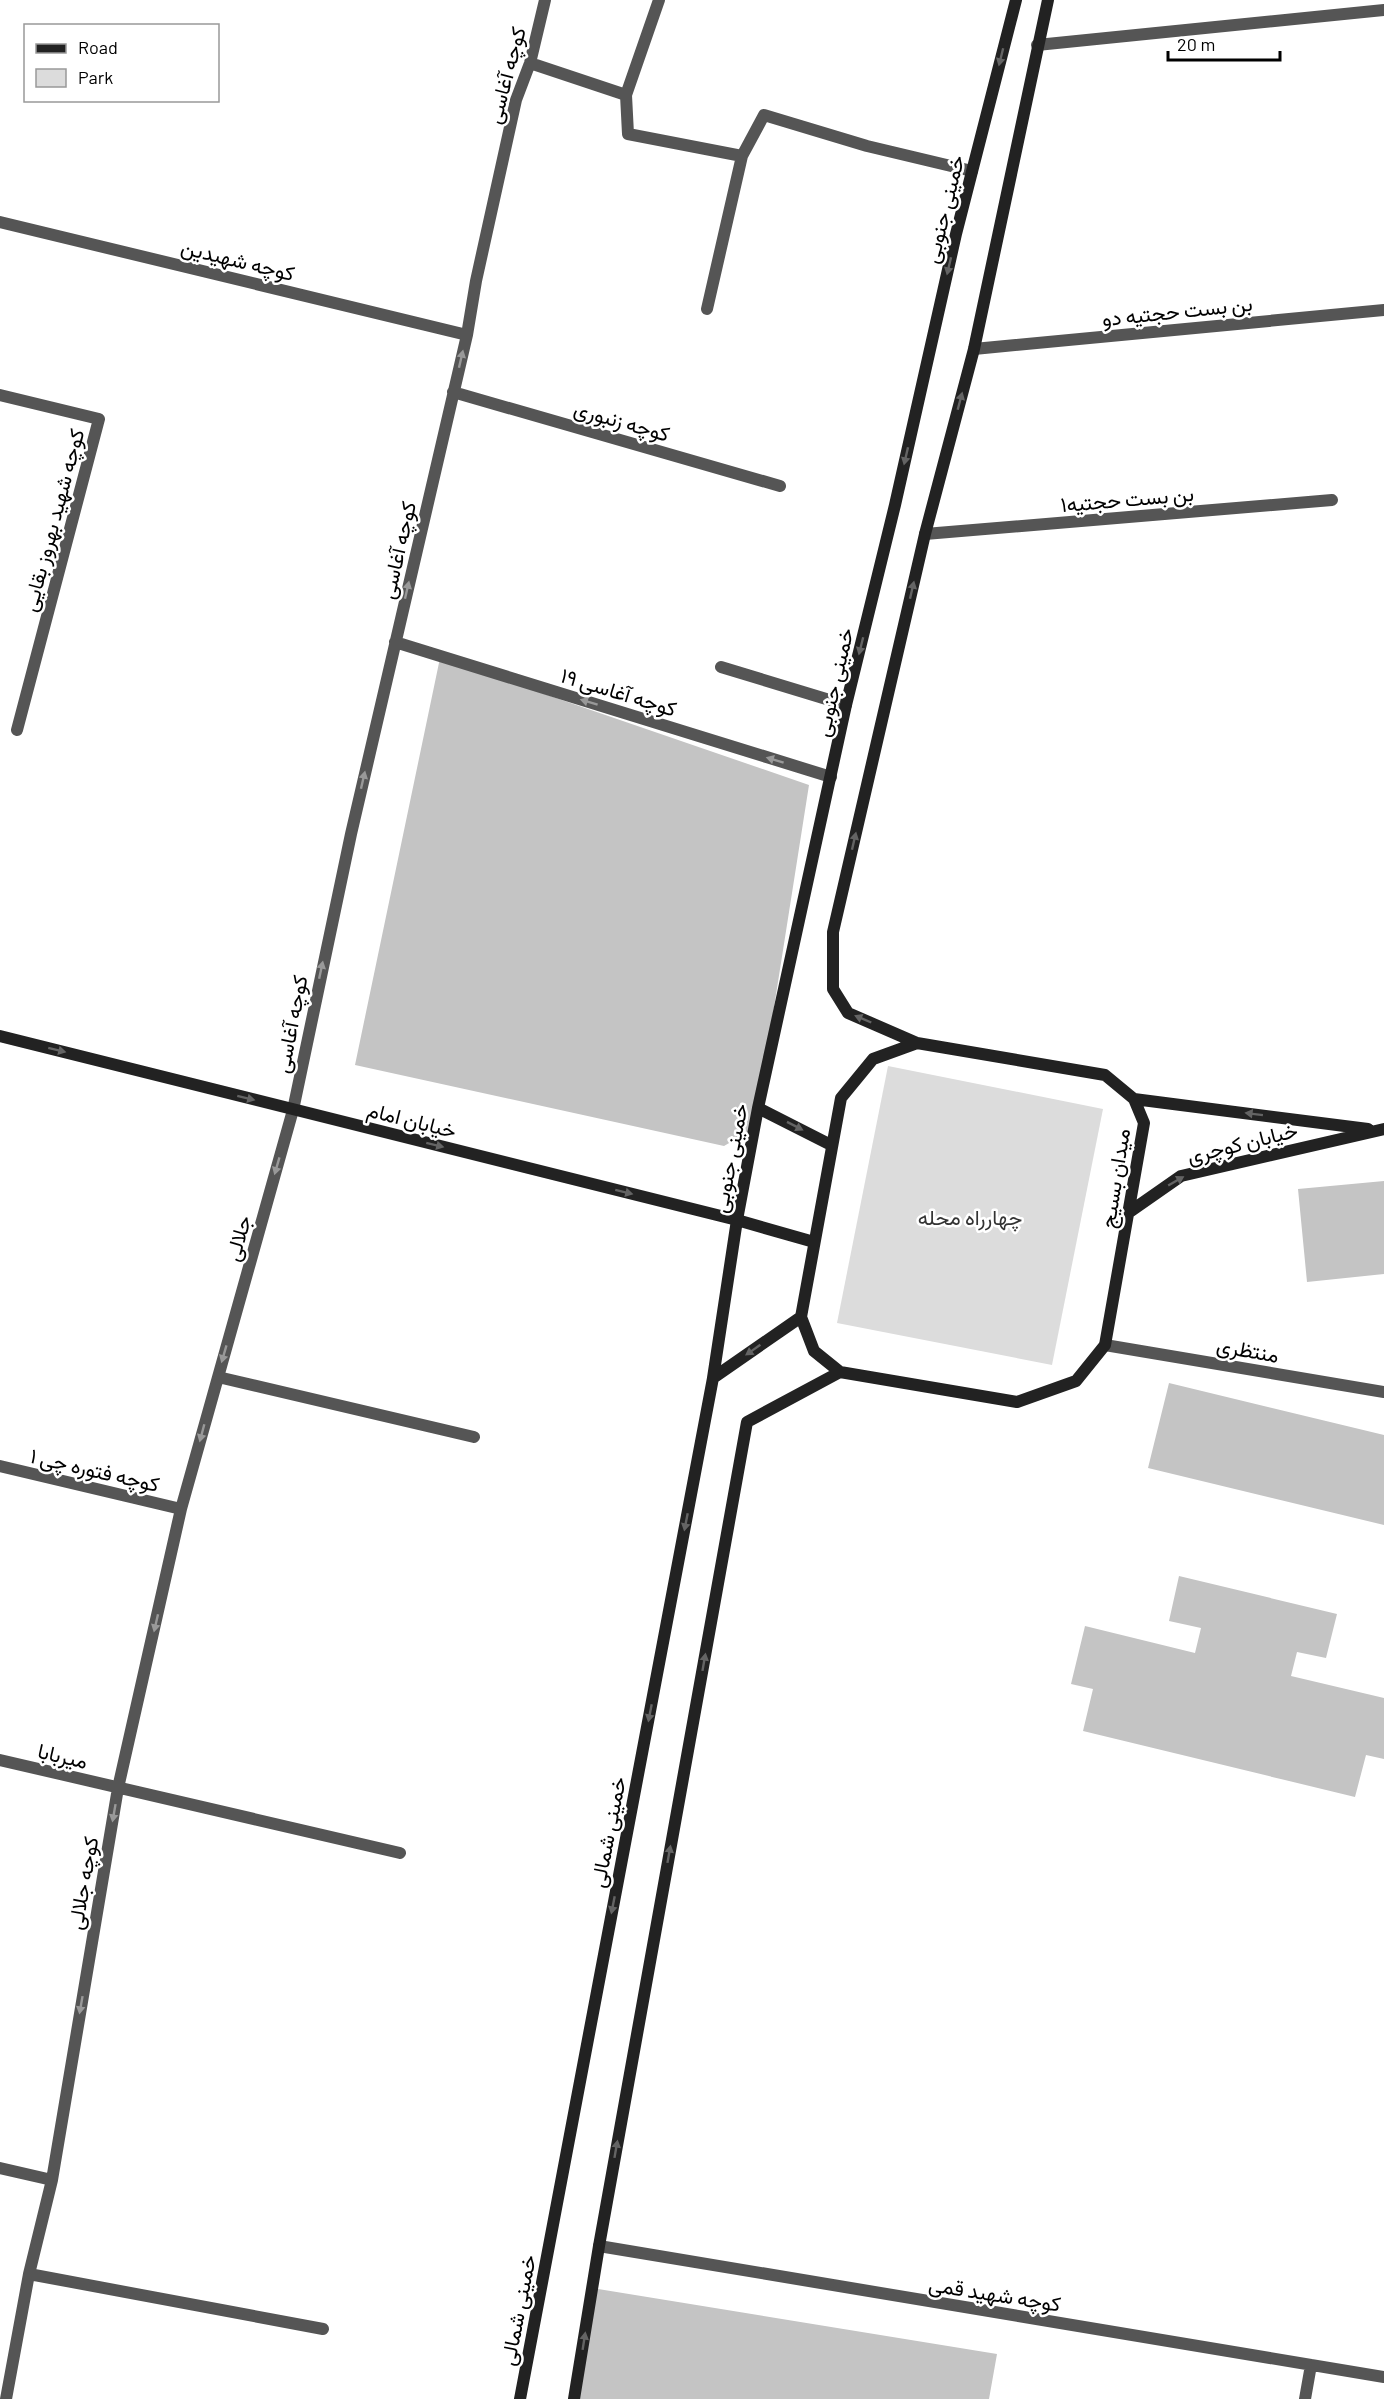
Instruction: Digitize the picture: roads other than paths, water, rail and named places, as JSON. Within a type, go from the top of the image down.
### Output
[{"type":"main road","name":"خمینی جنوبی","points":[[713,1378],[737,1220],[758,1107],[846,705],[972,171],[1016,0]]},
{"type":"main road","points":[[1048,0],[974,349],[925,534],[832,932],[833,989],[848,1013],[917,1043],[1106,1075],[1134,1098]]},
{"type":"main road","name":"خیابان امام","points":[[0,1036],[737,1220],[814,1242]]},
{"type":"main road","points":[[713,1378],[801,1317],[841,1098],[873,1059],[917,1043]]},
{"type":"main road","name":"خیابان کوچری","points":[[1134,1098],[1379,1130]]},
{"type":"main road","name":"میدان بسیج","points":[[801,1317],[814,1351],[840,1372],[1017,1402],[1076,1380],[1105,1345],[1144,1123],[1134,1098]]},
{"type":"main road","points":[[758,1107],[831,1145]]},
{"type":"main road","name":"خیابان کوچری","points":[[1128,1213],[1181,1176],[1379,1130]]},
{"type":"main road","points":[[574,2399],[599,2246],[747,1422],[840,1372]]},
{"type":"main road","name":"خمینی شمالی","points":[[520,2399],[713,1378]]},
{"type":"street","name":"کوچه آغاسی","points":[[293,1110],[318,982],[467,335],[476,281],[516,100],[530,63],[545,0]]},
{"type":"street","points":[[659,0],[626,95],[628,134],[742,156]]},
{"type":"street","points":[[1037,45],[1384,10]]},
{"type":"street","points":[[530,63],[626,95]]},
{"type":"street","points":[[707,309],[742,156],[764,115],[867,146],[972,171]]},
{"type":"street","name":"کوچه شهیدین","points":[[0,222],[467,335]]},
{"type":"street","name":"بن بست حجتیه دو","points":[[974,349],[1384,310]]},
{"type":"street","name":"کوچه زنبوری","points":[[453,392],[780,486]]},
{"type":"street","name":"کوچه شهید بهروز بقایی","points":[[0,395],[99,419],[17,730]]},
{"type":"street","name":"بن بست حجتیه۱","points":[[925,534],[1332,500]]},
{"type":"street","name":"کوچه آغاسی ۱۹","points":[[395,642],[831,777]]},
{"type":"street","points":[[721,667],[846,705]]},
{"type":"street","name":"جلالی","points":[[218,1377],[293,1110]]},
{"type":"street","name":"منتظری","points":[[1105,1345],[1384,1392]]},
{"type":"street","points":[[218,1377],[474,1437]]},
{"type":"street","name":"کوچه جلالی","points":[[6,2399],[29,2274],[52,2180],[118,1788],[182,1509],[218,1377]]},
{"type":"street","name":"کوچه فتوره چی ۱","points":[[0,1466],[182,1509]]},
{"type":"street","name":"میربابا","points":[[0,1760],[400,1853]]},
{"type":"street","points":[[0,2168],[52,2180]]},
{"type":"street","name":"کوچه شهید قمی","points":[[599,2246],[1384,2377]]},
{"type":"street","points":[[29,2274],[323,2329]]},
{"type":"street","points":[[1305,2399],[1311,2365]]},
{"type":"park label","name":"چهارراه محله","points":[[970,1216]]}]
